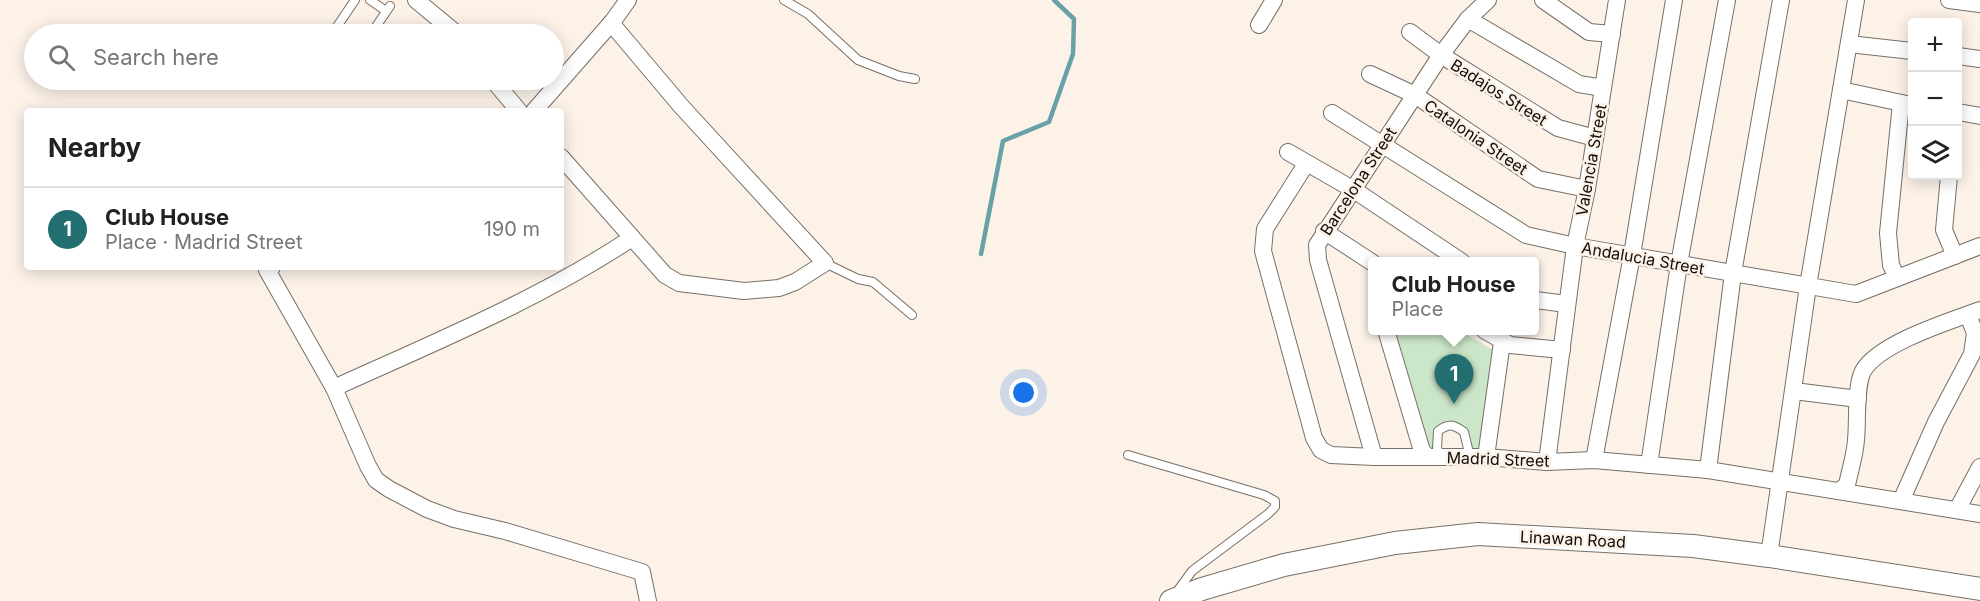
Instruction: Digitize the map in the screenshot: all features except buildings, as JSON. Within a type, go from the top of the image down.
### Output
[{"type":"street","points":[[416,0],[445,24]]},
{"type":"street","points":[[564,77],[628,0]]},
{"type":"street","points":[[1259,25],[1274,0]]},
{"type":"street","name":"Barcelona Street","points":[[1374,458],[1318,260],[1317,245],[1441,55],[1468,19],[1488,0]]},
{"type":"street","points":[[1543,0],[1589,32],[1612,34]]},
{"type":"street","name":"Valencia Street","points":[[1547,462],[1575,246],[1587,189],[1617,0]]},
{"type":"street","points":[[1594,460],[1632,255],[1674,0]]},
{"type":"street","points":[[1649,465],[1679,264],[1727,0]]},
{"type":"street","points":[[1708,470],[1733,273],[1781,0]]},
{"type":"street","points":[[1769,556],[1808,286],[1856,0]]},
{"type":"street","points":[[1949,0],[1980,4]]},
{"type":"street","points":[[1468,19],[1579,84],[1604,88]]},
{"type":"street","points":[[564,160],[665,275],[679,283],[744,291],[779,288],[795,282],[825,263],[681,106],[611,23]]},
{"type":"street","name":"Badajos Street","points":[[1410,32],[1441,55],[1558,129],[1595,138]]},
{"type":"street","points":[[1849,44],[1908,51]]},
{"type":"street","points":[[1962,57],[1980,59]]},
{"type":"street","name":"Catalonia Street","points":[[1370,74],[1414,95],[1538,179],[1587,189]]},
{"type":"street","points":[[501,90],[516,108]]},
{"type":"street","points":[[537,108],[552,90]]},
{"type":"street","points":[[1841,90],[1907,104],[1888,233],[1891,265],[1897,278]]},
{"type":"street","name":"Andalucia Street","points":[[1332,113],[1526,235],[1575,246],[1856,294],[1980,246]]},
{"type":"street","points":[[1962,113],[1980,116]]},
{"type":"street","points":[[1288,152],[1354,190],[1456,257]]},
{"type":"street","name":"Madrid Street","points":[[1306,164],[1265,229],[1263,251],[1314,438],[1320,450],[1331,455],[1374,458],[1478,457],[1547,462],[1594,460],[1708,470],[1980,514]]},
{"type":"street","points":[[1949,180],[1944,230],[1955,256]]},
{"type":"street","points":[[1324,231],[1368,260]]},
{"type":"street","points":[[334,388],[472,325],[556,283],[602,258],[632,238]]},
{"type":"street","points":[[267,270],[334,388],[376,480],[427,509],[454,519],[505,531],[642,572],[648,601]]},
{"type":"street","points":[[1539,300],[1567,303]]},
{"type":"street","points":[[1839,491],[1847,485],[1856,441],[1858,399],[1863,372],[1878,354],[1925,331],[1974,312],[1976,333],[1972,354],[1936,422],[1901,501]]},
{"type":"street","points":[[1387,335],[1422,451],[1434,457]]},
{"type":"street","points":[[1492,335],[1510,345],[1562,350]]},
{"type":"street","points":[[1478,457],[1502,342]]},
{"type":"street","points":[[1794,391],[1858,399]]},
{"type":"street","points":[[1957,510],[1980,466]]},
{"type":"street","name":"Linawan Road","points":[[1170,601],[1284,565],[1395,543],[1478,534],[1682,546],[1769,556],[1980,589]]},
{"type":"lane","points":[[339,24],[355,0]]},
{"type":"lane","points":[[370,0],[388,8],[378,24]]},
{"type":"lane","points":[[784,0],[808,14],[858,60],[899,76],[915,79]]},
{"type":"lane","points":[[825,263],[858,279],[873,282],[912,315]]},
{"type":"lane","points":[[1434,457],[1438,431],[1446,425],[1455,425],[1464,432],[1478,457]]},
{"type":"lane","points":[[1128,455],[1264,495],[1275,501],[1275,507],[1268,514],[1192,571],[1170,601]]},
{"type":"green space","points":[[1390,335],[1467,335],[1495,351],[1482,462],[1470,463],[1471,436],[1458,424],[1447,420],[1435,429],[1433,451],[1428,462]]},
{"type":"waterway","points":[[981,254],[1003,141],[1049,122],[1073,54],[1074,19],[1054,0]]},
{"type":"place","name":"Club House","points":[[1454,404]]}]
